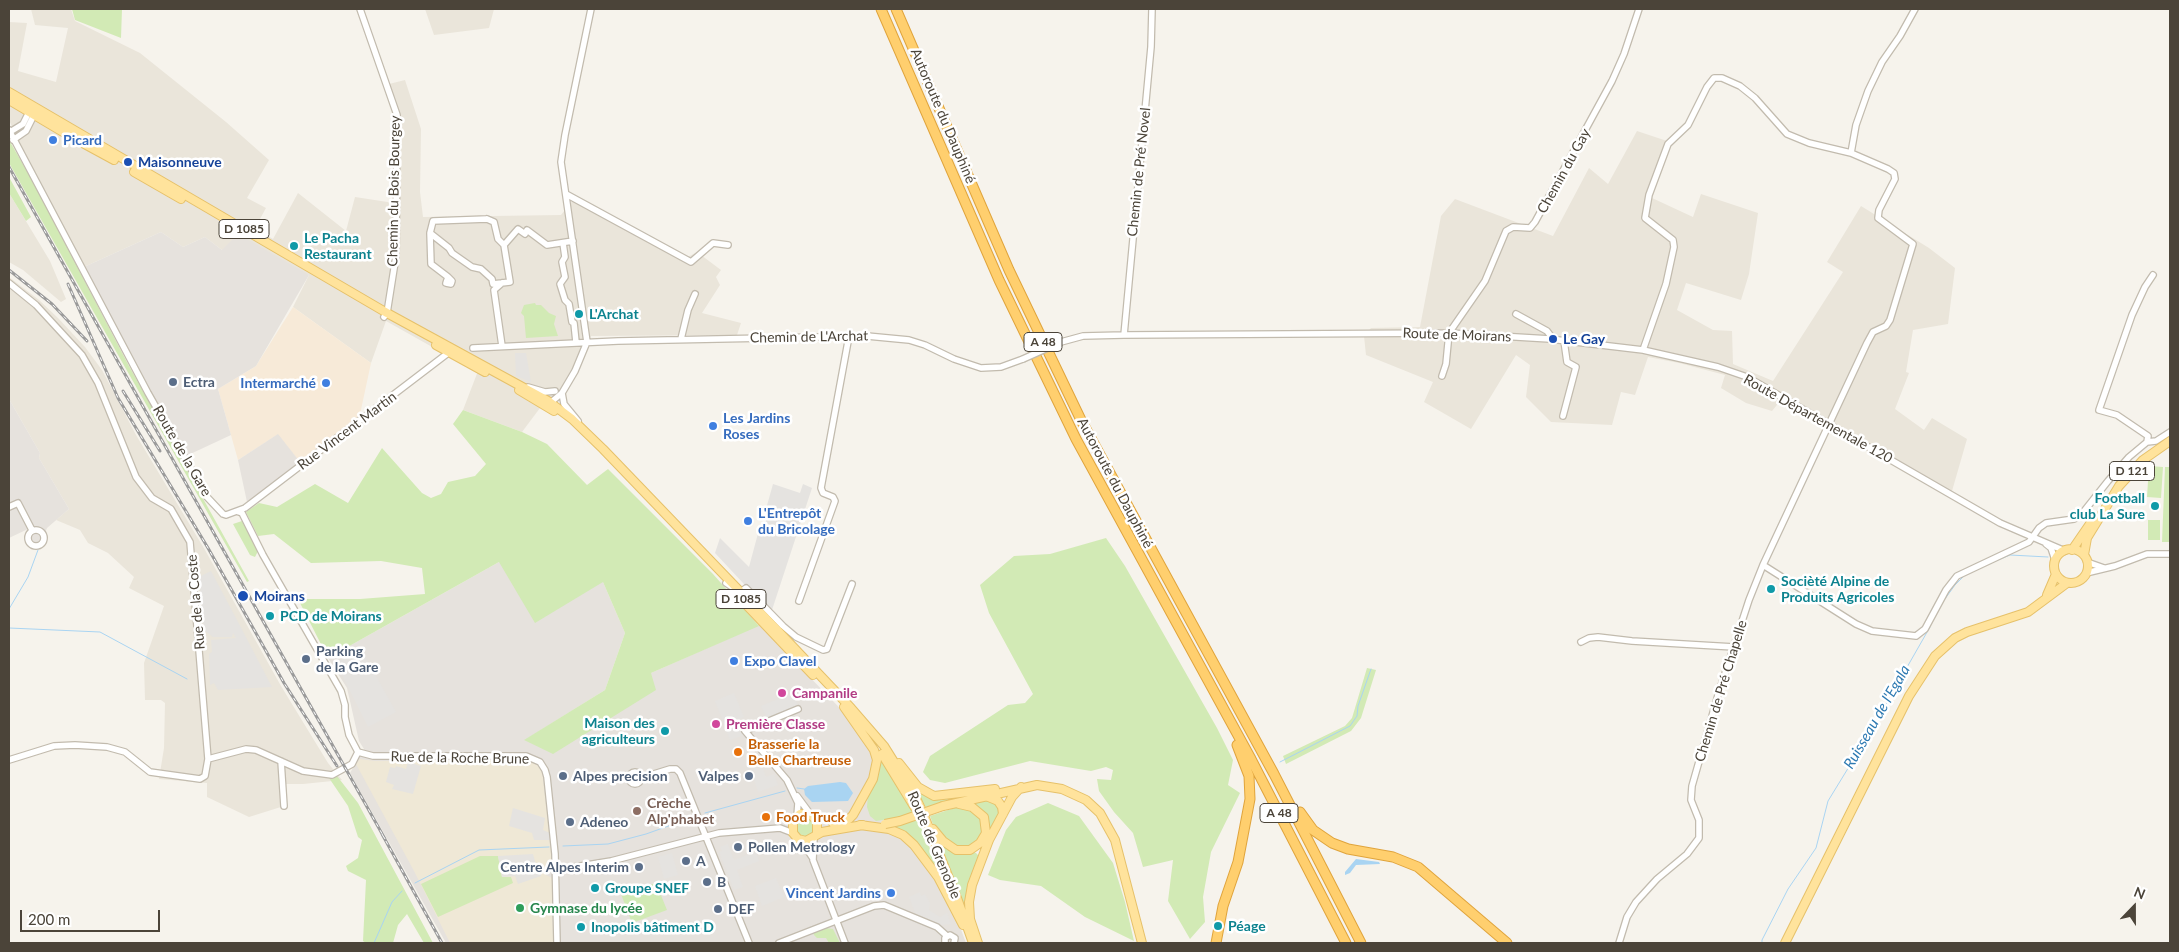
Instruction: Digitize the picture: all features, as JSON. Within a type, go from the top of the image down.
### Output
[{"type":"highway","name":"Autoroute du Dauphiné","points":[[881,9],[999,280],[1049,386],[1101,488],[1292,836],[1346,943]]},
{"type":"highway","name":"Autoroute du Dauphiné","points":[[896,9],[1009,270],[1076,411],[1113,482],[1274,774],[1361,943]]},
{"type":"highway","points":[[1209,684],[1244,760],[1250,792],[1248,816],[1238,862],[1222,906],[1216,943]]},
{"type":"highway","points":[[1274,774],[1308,824],[1322,838],[1348,849],[1394,857],[1413,864],[1430,876],[1507,943]]},
{"type":"main road","name":"D 1085","points":[[9,92],[33,112]]},
{"type":"main road","name":"D 1085","points":[[9,100],[386,315],[548,403],[586,438],[850,710]]},
{"type":"main road","name":"D 1085","points":[[451,351],[510,380],[548,403],[589,434],[741,592],[850,710]]},
{"type":"main road","name":"D 121","points":[[2069,550],[2080,541],[2089,524],[2102,510],[2128,474],[2143,460],[2170,441]]},
{"type":"main road","name":"D 121","points":[[2085,558],[2087,538],[2102,510]]},
{"type":"main road","points":[[1785,943],[1909,696],[1935,656],[1956,638],[1979,626],[2028,612],[2067,583],[2076,582],[2086,573],[2085,558],[2069,550],[2055,560],[2056,574],[2050,590],[2042,601]]},
{"type":"main road","points":[[2056,574],[2067,583]]},
{"type":"main road","points":[[834,823],[849,819],[853,815],[876,770],[877,760],[874,750],[850,710]]},
{"type":"main road","name":"Route de Grenoble","points":[[850,710],[884,746],[914,794],[974,942]]},
{"type":"main road","name":"Route de Grenoble","points":[[850,710],[879,749],[909,797],[974,942]]},
{"type":"main road","points":[[884,746],[918,788],[929,795],[942,796],[1040,785],[1062,788],[1086,800],[1100,813],[1110,829],[1120,852],[1142,943]]},
{"type":"main road","points":[[974,942],[952,907],[938,877],[914,844],[903,835],[889,829],[858,826],[817,821],[811,815],[804,813],[795,818],[793,833],[801,840],[858,826],[900,822],[944,806],[1022,787]]},
{"type":"main road","points":[[974,942],[970,910],[972,885],[989,840],[1012,797],[1022,787]]},
{"type":"main road","points":[[914,794],[942,841],[956,850],[970,850],[975,848],[984,838],[986,832],[985,821],[980,813],[972,807],[957,803]]},
{"type":"main road","points":[[986,796],[998,801],[1002,807],[1003,814]]},
{"type":"main road","points":[[816,836],[817,821]]},
{"type":"street","name":"Chemin du Bois Bourgey","points":[[360,9],[397,114],[396,256],[386,315]]},
{"type":"street","points":[[548,403],[567,384],[578,365],[587,342],[561,162],[591,9]]},
{"type":"street","name":"Chemin de Pré Novel","points":[[1124,335],[1151,47],[1152,9]]},
{"type":"street","name":"Chemin du Gay","points":[[1449,332],[1485,281],[1506,231],[1513,227],[1530,228],[1535,222],[1612,81],[1624,54],[1639,9]]},
{"type":"street","points":[[1851,153],[1856,125],[1868,91],[1882,62],[1900,36],[1915,9]]},
{"type":"street","points":[[1643,350],[1666,284],[1674,247],[1673,240],[1645,218],[1648,195],[1668,144],[1688,125],[1707,87],[1714,78],[1722,78],[1740,86],[1755,98],[1787,134],[1810,143],[1851,153],[1888,169],[1894,173],[1896,179],[1878,215],[1881,222],[1909,239],[1913,244],[1890,320],[1886,326],[1871,335],[1829,424]]},
{"type":"street","points":[[10,131],[23,124],[33,112]]},
{"type":"street","points":[[14,140],[26,131],[33,112]]},
{"type":"street","name":"Route de la Gare","points":[[10,131],[148,392],[207,497],[226,516],[239,512]]},
{"type":"street","points":[[566,194],[692,262],[713,242],[728,245]]},
{"type":"street","points":[[430,233],[449,248],[452,253],[472,267],[481,269],[492,278],[493,284],[510,282],[504,245],[498,239],[494,222],[487,218],[433,221],[430,233],[431,264],[448,277]]},
{"type":"street","points":[[504,245],[518,228],[525,234],[527,230],[547,245],[573,242]]},
{"type":"street","points":[[563,243],[565,257],[562,262],[565,277],[560,284],[565,300],[569,304],[576,342]]},
{"type":"street","points":[[2147,442],[2148,436],[2117,415],[2100,410],[2132,315],[2145,287],[2153,276]]},
{"type":"street","name":"Rue de la Coste","points":[[9,283],[36,305],[82,355],[98,383],[136,477],[152,498],[171,509],[190,542],[208,758]]},
{"type":"street","points":[[502,283],[494,290],[502,346]]},
{"type":"street","points":[[680,340],[688,310],[695,294]]},
{"type":"street","points":[[1516,314],[1545,330],[1552,339]]},
{"type":"street","points":[[1442,376],[1446,364],[1449,332]]},
{"type":"street","name":"Route de Moirans","points":[[1124,335],[1449,332],[1552,339]]},
{"type":"street","name":"Chemin de L'Archat","points":[[473,348],[576,342],[849,336],[893,337],[925,345],[954,359],[981,368],[1001,367],[1061,342],[1083,336],[1124,335]]},
{"type":"street","points":[[799,601],[835,502],[833,496],[823,493],[821,488],[849,336]]},
{"type":"street","name":"Route Départementale 120","points":[[1552,339],[1643,350],[1718,367],[1747,377],[2000,523],[2033,538],[2069,550]]},
{"type":"street","points":[[1563,416],[1576,367],[1567,362],[1564,341]]},
{"type":"street","name":"Rue Vincent Martin","points":[[239,512],[451,351]]},
{"type":"street","points":[[510,380],[545,392],[557,394],[589,434]]},
{"type":"street","name":"Chemin de Pré Chapelle","points":[[1619,943],[1627,917],[1636,902],[1657,879],[1687,854],[1699,838],[1699,820],[1691,800],[1692,786],[1734,648],[1763,565],[1829,424]]},
{"type":"street","points":[[1763,565],[1856,624],[1872,630],[1916,636],[1925,629],[1946,590],[1957,576],[2029,542],[2039,528],[2046,523],[2074,519],[2081,516],[2112,475],[2129,457],[2147,442],[2156,441],[2170,432]]},
{"type":"street","points":[[9,507],[18,503],[32,530]]},
{"type":"street","points":[[9,760],[54,746],[107,747],[124,752],[150,772],[200,779],[205,776],[208,758],[246,749],[256,750],[303,771],[332,775],[352,764],[358,752],[349,735],[341,691],[263,555],[242,513],[239,512]]},
{"type":"street","points":[[2040,540],[2051,548],[2055,560]]},
{"type":"street","points":[[2086,573],[2106,569],[2147,554],[2170,554]]},
{"type":"street","points":[[2085,558],[2106,569]]},
{"type":"street","points":[[726,583],[741,592],[746,588],[796,637],[823,650],[827,649],[852,584]]},
{"type":"street","points":[[1581,642],[1589,638],[1598,637],[1632,642],[1734,648]]},
{"type":"street","points":[[798,709],[745,731],[748,737],[787,780],[811,815]]},
{"type":"street","name":"Rue de la Roche Brune","points":[[358,752],[373,756],[526,756],[537,760],[544,766],[547,777],[556,870]]},
{"type":"street","points":[[281,761],[284,806]]},
{"type":"street","points":[[640,778],[670,769],[676,769],[680,773],[749,943]]},
{"type":"street","points":[[780,828],[795,818],[798,809],[794,792]]},
{"type":"street","points":[[557,943],[556,870],[610,862],[705,836],[780,828],[793,833]]},
{"type":"street","points":[[813,860],[816,836]]},
{"type":"street","points":[[801,840],[807,846],[813,860],[845,943]]},
{"type":"street","points":[[779,943],[874,906],[884,905],[937,927],[947,936],[953,937],[954,943]]},
{"type":"street","points":[[945,943],[947,936]]},
{"type":"shaded area","points":[[31,9],[71,9],[75,21],[140,53],[226,122],[269,160],[247,198],[266,208],[255,228],[273,239],[298,193],[346,231],[355,197],[394,203],[394,115],[384,83],[389,84],[405,80],[421,129],[420,192],[423,217],[561,215],[573,200],[686,258],[697,252],[721,270],[716,277],[720,285],[702,313],[741,323],[737,335],[591,336],[565,396],[543,404],[522,432],[463,410],[478,371],[386,321],[371,363],[293,307],[309,275],[222,250],[205,237],[183,247],[161,232],[84,267],[19,143],[9,120],[9,22],[27,23],[18,71],[56,82],[68,28],[35,25]]},
{"type":"shaded area","points":[[425,9],[494,9],[489,28],[434,35]]},
{"type":"shaded area","points":[[1637,131],[1667,141],[1670,147],[1652,198],[1693,217],[1701,194],[1758,213],[1749,274],[1741,300],[1686,283],[1677,310],[1713,330],[1732,331],[1733,364],[1773,381],[1843,272],[1827,262],[1861,206],[1929,248],[1955,268],[1948,324],[1913,330],[1906,372],[1909,373],[1895,409],[1924,430],[1932,418],[1967,439],[1950,498],[1781,400],[1772,411],[1746,403],[1721,388],[1725,375],[1679,363],[1648,357],[1635,395],[1621,392],[1612,425],[1551,422],[1526,397],[1530,365],[1516,355],[1471,429],[1424,402],[1433,382],[1366,355],[1364,336],[1371,328],[1420,327],[1441,216],[1455,199],[1553,236],[1589,168],[1608,184]]},
{"type":"shaded area","points":[[9,193],[50,261],[66,299],[61,302],[23,270],[9,262]]},
{"type":"shaded area","points":[[161,232],[183,247],[205,237],[222,250],[238,234],[309,275],[256,366],[218,389],[231,435],[186,456],[84,267]]},
{"type":"shaded area","points":[[9,277],[39,300],[58,318],[85,347],[102,370],[136,435],[205,550],[281,686],[328,763],[342,780],[286,784],[284,806],[249,817],[207,797],[207,783],[159,779],[164,748],[165,703],[161,700],[145,700],[144,663],[164,606],[129,588],[134,577],[108,553],[88,543],[80,530],[56,520],[69,509],[39,458],[40,453],[9,399]]},
{"type":"shaded area","points":[[293,307],[371,363],[359,419],[300,462],[277,435],[238,460],[218,389],[256,366]]},
{"type":"shaded area","points":[[515,353],[526,353],[531,382],[516,376]]},
{"type":"shaded area","points":[[9,399],[40,453],[39,458],[69,509],[47,528],[45,533],[46,540],[42,547],[34,549],[27,544],[25,537],[28,529],[9,538]]},
{"type":"shaded area","points":[[278,434],[300,462],[247,502],[238,460]]},
{"type":"shaded area","points":[[773,484],[800,493],[803,484],[812,488],[771,613],[715,553],[720,538],[749,567],[760,526],[764,527],[769,510],[766,509]]},
{"type":"shaded area","points":[[499,562],[603,582],[625,633],[605,690],[525,740],[651,673],[759,625],[869,738],[904,791],[933,855],[966,943],[446,943],[350,773],[364,749],[359,741],[347,688],[328,658]]},
{"type":"shaded area","points":[[211,571],[272,687],[218,690],[214,683],[210,685],[209,654],[212,652],[211,640],[236,638],[233,633],[232,637],[213,637],[204,630],[199,577]]},
{"type":"shaded area","points":[[361,649],[396,712],[368,727],[336,663]]},
{"type":"shaded area","points":[[734,693],[744,717],[738,720],[744,735],[730,740],[715,701]]},
{"type":"shaded area","points":[[793,693],[798,706],[767,719],[761,706]]},
{"type":"shaded area","points":[[759,758],[766,777],[774,774],[778,785],[758,792],[748,762]]},
{"type":"shaded area","points":[[360,759],[375,761],[525,760],[536,764],[542,771],[552,853],[552,865],[546,869],[546,875],[552,878],[553,943],[450,943],[414,871],[356,764]]},
{"type":"shaded area","points":[[408,762],[421,766],[413,794],[392,789],[394,785],[386,782],[390,767],[395,768],[396,766],[406,769]]},
{"type":"shaded area","points":[[513,808],[545,818],[543,830],[550,833],[550,840],[534,840],[532,833],[509,826]]},
{"type":"shaded area","points":[[728,844],[734,860],[756,852],[759,861],[737,870],[743,887],[734,890],[719,852],[722,851],[720,847]]},
{"type":"shaded area","points":[[672,853],[678,875],[664,879],[658,857]]},
{"type":"shaded area","points":[[533,854],[536,865],[541,868],[541,876],[518,884],[515,876],[502,877],[498,856]]},
{"type":"shaded area","points":[[776,878],[784,897],[762,906],[755,886]]},
{"type":"shaded area","points":[[920,892],[921,896],[925,894],[930,903],[929,910],[940,917],[947,913],[951,924],[942,925],[915,913],[909,897]]},
{"type":"green space","points":[[72,9],[122,9],[121,38],[75,20]]},
{"type":"green space","points":[[9,140],[32,180],[129,366],[249,581],[247,582],[9,163]]},
{"type":"green space","points":[[9,177],[31,217],[26,221],[9,193]]},
{"type":"green space","points":[[535,303],[556,316],[554,324],[558,336],[526,338],[524,316],[521,313],[524,305]]},
{"type":"green space","points":[[463,410],[522,432],[547,444],[587,485],[608,469],[713,574],[759,626],[651,673],[656,690],[553,754],[524,740],[605,690],[625,633],[603,582],[535,623],[499,562],[328,658],[298,599],[360,599],[425,594],[422,568],[381,561],[311,563],[274,534],[258,536],[246,512],[259,503],[277,507],[315,484],[348,503],[382,448],[422,493],[431,498],[441,494],[448,482],[475,476],[486,464],[453,424]]},
{"type":"green space","points":[[2149,466],[2163,467],[2161,498],[2147,497]]},
{"type":"green space","points":[[2165,467],[2170,467],[2170,542],[2162,542]]},
{"type":"green space","points":[[2148,520],[2160,520],[2160,540],[2148,540]]},
{"type":"green space","points":[[242,521],[258,551],[255,557],[250,555],[233,524]]},
{"type":"green space","points":[[1106,538],[1125,566],[1217,728],[1233,760],[1228,785],[1240,793],[1211,852],[1203,897],[1205,922],[1190,939],[1168,901],[1173,860],[1143,867],[1133,833],[1114,812],[1099,791],[1097,779],[1111,780],[1113,770],[1106,767],[1091,771],[1030,761],[945,783],[930,780],[923,772],[930,756],[1008,705],[1025,703],[1033,694],[989,613],[980,585],[1014,556],[1050,554]]},
{"type":"green space","points":[[1367,668],[1376,670],[1361,718],[1351,731],[1286,764],[1283,756],[1345,726],[1352,718]]},
{"type":"green space","points":[[880,758],[898,781],[914,812],[902,817],[876,821],[870,816],[867,807],[868,793]]},
{"type":"green space","points":[[337,776],[358,803],[433,943],[424,943],[407,914],[398,925],[393,943],[366,943],[363,941],[366,880],[348,871],[346,866],[358,858],[362,840],[358,837],[348,806],[329,778]]},
{"type":"green space","points":[[916,789],[921,793],[976,795],[926,808]]},
{"type":"green space","points":[[984,799],[999,805],[1000,811],[988,834],[989,824],[987,817],[982,810],[970,802]]},
{"type":"green space","points":[[1048,803],[1079,816],[1113,863],[1134,941],[1085,917],[1041,886],[1000,880],[988,875],[1006,830],[1016,817]]},
{"type":"green space","points":[[957,807],[968,808],[982,820],[983,829],[980,838],[966,849],[948,844],[934,827],[930,816]]},
{"type":"green space","points":[[805,817],[812,820],[815,827],[812,834],[805,837],[798,834],[795,827],[798,820]]},
{"type":"green space","points":[[918,820],[942,878],[916,841],[896,828],[898,825]]},
{"type":"green space","points":[[940,843],[976,853],[979,856],[968,889],[966,909],[964,909],[939,847]]},
{"type":"green space","points":[[480,856],[498,856],[502,877],[511,877],[513,883],[438,917],[421,884]]},
{"type":"green space","points":[[656,883],[667,910],[632,923],[621,894]]},
{"type":"green space","points":[[826,928],[833,929],[840,943],[829,943],[826,938],[817,938],[813,933]]},
{"type":"water","points":[[846,783],[853,793],[848,801],[812,802],[805,795],[804,789],[808,786]]},
{"type":"water","points":[[1356,859],[1379,862],[1380,864],[1356,865],[1350,873],[1345,875],[1345,872]]},
{"type":"waterway","points":[[9,609],[28,577],[38,550]]},
{"type":"waterway","name":"Ruisseau de l'Egala","points":[[1991,563],[2010,555],[2048,557]]},
{"type":"waterway","name":"Ruisseau de l'Egala","points":[[1942,603],[1965,575]]},
{"type":"waterway","name":"Ruisseau de l'Egala","points":[[1762,943],[1788,889],[1816,848],[1828,801],[1930,627]]},
{"type":"waterway","points":[[9,628],[100,632],[187,679]]},
{"type":"waterway","points":[[1280,762],[1350,726],[1357,716],[1358,706],[1371,669]]},
{"type":"waterway","points":[[797,788],[804,789]]},
{"type":"waterway","points":[[705,813],[785,791]]},
{"type":"waterway","points":[[563,846],[608,844],[646,834],[691,818]]},
{"type":"waterway","points":[[415,883],[479,850],[549,847]]},
{"type":"waterway","points":[[374,943],[392,902],[402,891]]},
{"type":"railway","points":[[9,167],[385,839]]},
{"type":"railway","points":[[9,270],[52,304],[87,341]]},
{"type":"railway","points":[[68,284],[118,398],[208,548],[284,683],[337,766]]},
{"type":"railway","points":[[123,391],[160,451]]},
{"type":"railway","points":[[382,834],[442,943]]},
{"type":"place","name":"Picard","points":[[53,140]]},
{"type":"place","name":"Maisonneuve","points":[[128,162]]},
{"type":"place","name":"Le Pacha Restaurant","points":[[294,246]]},
{"type":"place","name":"L'Archat","points":[[579,314]]},
{"type":"place","name":"Le Gay","points":[[1553,339]]},
{"type":"place","name":"Ectra","points":[[173,382]]},
{"type":"place","name":"Intermarché","points":[[326,383]]},
{"type":"place","name":"Les Jardins Roses","points":[[713,426]]},
{"type":"place","name":"Football club La Sure","points":[[2155,506]]},
{"type":"place","name":"L'Entrepôt du Bricolage","points":[[748,521]]},
{"type":"place","name":"Socièté Alpine de Produits Agricoles","points":[[1771,589]]},
{"type":"place","name":"Moirans","points":[[243,596]]},
{"type":"place","name":"PCD de Moirans","points":[[270,616]]},
{"type":"place","name":"Parking de la Gare","points":[[306,659]]},
{"type":"place","name":"Expo Clavel","points":[[734,661]]},
{"type":"place","name":"Campanile","points":[[782,693]]},
{"type":"place","name":"Première Classe","points":[[716,724]]},
{"type":"place","name":"Maison des agriculteurs","points":[[665,731]]},
{"type":"place","name":"Brasserie la Belle Chartreuse","points":[[738,752]]},
{"type":"place","name":"Alpes precision","points":[[563,776]]},
{"type":"place","name":"Valpes","points":[[749,776]]},
{"type":"place","name":"Crèche Alp'phabet","points":[[637,811]]},
{"type":"place","name":"Food Truck","points":[[766,817]]},
{"type":"place","name":"Adeneo","points":[[570,822]]},
{"type":"place","name":"Pollen Metrology","points":[[738,847]]},
{"type":"place","name":"A","points":[[686,861]]},
{"type":"place","name":"Centre Alpes Interim","points":[[639,867]]},
{"type":"place","name":"B","points":[[707,882]]},
{"type":"place","name":"Groupe SNEF","points":[[595,888]]},
{"type":"place","name":"Vincent Jardins","points":[[891,893]]},
{"type":"place","name":"Gymnase du lycée","points":[[520,908]]},
{"type":"place","name":"DEF","points":[[718,909]]},
{"type":"place","name":"Péage","points":[[1218,926]]},
{"type":"place","name":"Inopolis bâtiment D","points":[[581,927]]}]
